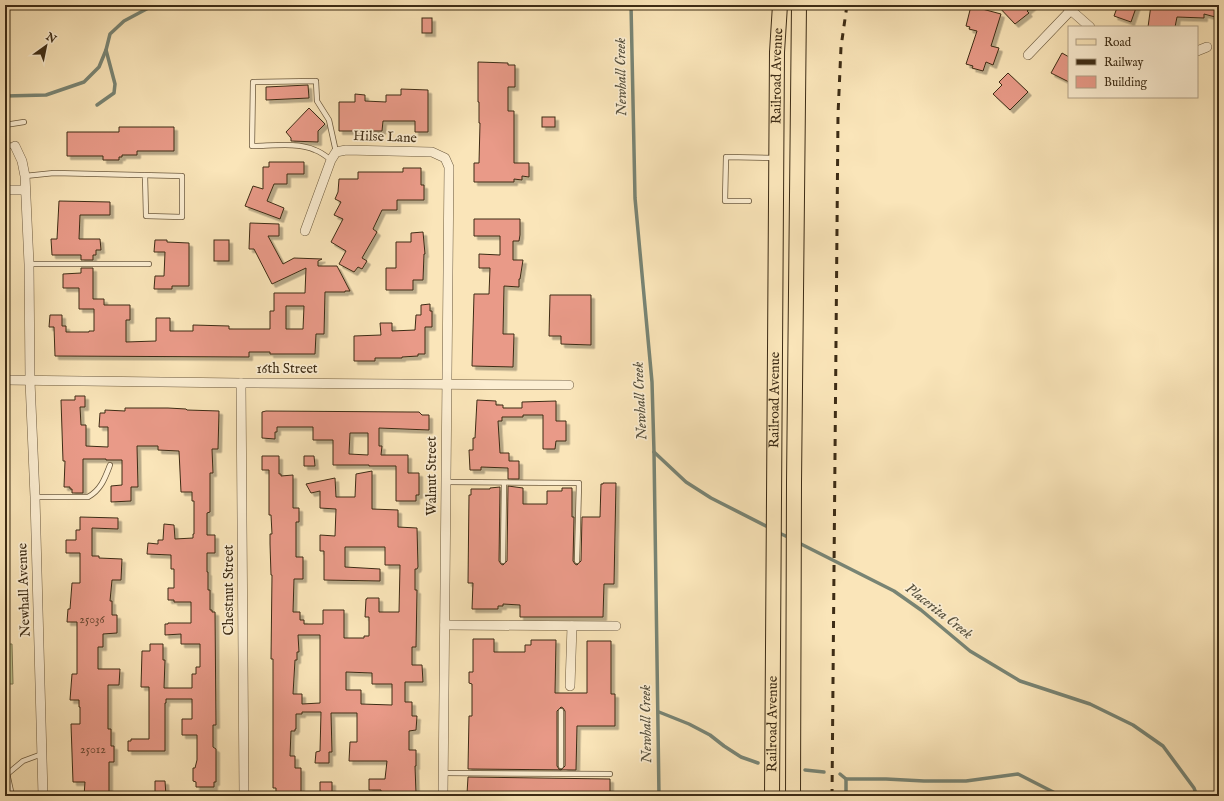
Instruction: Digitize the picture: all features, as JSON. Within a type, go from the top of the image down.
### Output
[{"type":"main road","name":"Railroad Avenue","points":[[772,796],[777,52],[780,5]]},
{"type":"main road","name":"Railroad Avenue","points":[[793,796],[799,5]]},
{"type":"street","points":[[1028,55],[1068,7],[1089,26]]},
{"type":"street","points":[[1198,51],[1207,47]]},
{"type":"street","name":"Newhall Avenue","points":[[15,146],[22,161],[25,176],[29,264],[30,381],[35,497],[43,796]]},
{"type":"street","name":"Hilse Lane","points":[[334,156],[346,150],[432,152],[445,158]]},
{"type":"street","points":[[305,231],[334,156]]},
{"type":"street","name":"Walnut Street","points":[[443,796],[449,167],[445,158]]},
{"type":"street","points":[[5,190],[25,190]]},
{"type":"street","name":"16th Street","points":[[5,380],[569,385]]},
{"type":"street","name":"Chestnut Street","points":[[241,383],[244,796]]},
{"type":"street","points":[[445,625],[616,626]]},
{"type":"street","points":[[570,686],[572,626]]},
{"type":"lane","points":[[316,80],[317,101],[329,120],[334,156],[306,147],[252,146],[253,82],[316,80]]},
{"type":"lane","points":[[5,125],[24,122]]},
{"type":"lane","points":[[5,145],[15,146]]},
{"type":"lane","points":[[749,201],[725,201],[726,157],[777,158]]},
{"type":"lane","points":[[25,176],[54,173],[145,175],[182,176],[182,217],[146,216],[145,175]]},
{"type":"lane","points":[[29,264],[149,264]]},
{"type":"lane","points":[[35,497],[88,497],[93,494],[104,482],[110,465]]},
{"type":"lane","points":[[447,482],[579,484],[577,561]]},
{"type":"lane","points":[[503,560],[504,483]]},
{"type":"lane","points":[[561,711],[561,766]]},
{"type":"lane","points":[[12,796],[6,775],[23,761],[42,754]]},
{"type":"lane","points":[[443,773],[610,774]]},
{"type":"green space","points":[[5,644],[12,644],[13,684],[5,684]]},
{"type":"building","points":[[997,5],[1034,5],[1027,11],[1029,13],[1015,24]]},
{"type":"building","points":[[1118,5],[1137,5],[1131,22],[1114,16]]},
{"type":"building","points":[[1151,5],[1219,5],[1219,18],[1204,14],[1204,18],[1177,17],[1175,26],[1148,26]]},
{"type":"building","points":[[971,6],[1001,14],[991,46],[999,48],[993,65],[986,62],[983,71],[972,68],[973,66],[966,64],[977,31],[969,29],[970,27],[966,26]]},
{"type":"building","points":[[422,18],[432,18],[432,33],[422,33]]},
{"type":"building","points":[[1062,53],[1068,56],[1068,82],[1051,73]]},
{"type":"building","points":[[478,62],[508,63],[508,65],[515,65],[515,87],[508,87],[508,111],[514,111],[514,163],[529,163],[529,177],[522,176],[522,180],[514,179],[514,182],[474,182],[474,163],[479,163],[480,123],[478,102]]},
{"type":"building","points":[[1008,73],[1028,92],[1010,110],[993,94],[1002,85],[999,82]]},
{"type":"building","points":[[308,85],[309,98],[266,100],[266,87]]},
{"type":"building","points":[[401,89],[428,90],[428,132],[415,132],[415,121],[383,121],[382,131],[339,131],[339,102],[355,102],[355,94],[365,95],[365,101],[386,102],[386,95],[401,95]]},
{"type":"building","points":[[309,108],[325,124],[318,131],[318,142],[291,141],[291,138],[286,132]]},
{"type":"building","points":[[542,117],[555,117],[555,127],[542,127]]},
{"type":"building","points":[[119,127],[174,127],[174,151],[137,151],[137,155],[122,155],[122,157],[119,157],[119,160],[103,160],[103,156],[67,156],[67,132],[119,132]]},
{"type":"building","points":[[269,162],[304,162],[304,174],[287,174],[287,184],[274,184],[267,201],[284,208],[280,219],[245,206],[253,186],[263,189],[263,167],[269,167]]},
{"type":"building","points":[[403,168],[421,168],[421,185],[424,185],[424,200],[397,200],[397,210],[382,210],[373,229],[377,232],[362,258],[367,261],[362,269],[358,267],[354,272],[339,264],[346,251],[331,242],[343,219],[334,215],[341,202],[335,199],[338,192],[339,179],[358,179],[358,172],[403,172]]},
{"type":"building","points":[[59,201],[110,202],[110,215],[80,215],[79,239],[100,239],[101,250],[96,250],[96,255],[93,255],[93,260],[81,260],[81,255],[52,255],[51,239],[57,239]]},
{"type":"building","points":[[474,219],[520,219],[519,241],[513,241],[513,260],[523,260],[519,287],[504,286],[503,334],[514,334],[513,367],[472,366],[474,294],[489,294],[490,268],[479,268],[479,254],[500,255],[500,236],[474,236]]},
{"type":"building","points":[[250,223],[279,224],[279,236],[268,236],[283,264],[294,258],[322,259],[318,261],[318,266],[337,266],[350,291],[325,292],[324,334],[316,334],[315,354],[270,354],[270,352],[249,352],[249,357],[55,356],[54,327],[49,327],[50,315],[62,315],[62,326],[66,326],[66,332],[94,331],[94,309],[79,309],[79,288],[63,288],[63,274],[81,273],[81,268],[93,268],[93,299],[104,299],[104,305],[130,305],[130,320],[126,320],[126,342],[156,341],[156,318],[170,318],[170,331],[193,331],[193,325],[229,326],[229,329],[270,329],[270,311],[274,311],[274,293],[305,293],[306,268],[272,284],[254,249],[249,249]],"holes":[[[286,306],[304,306],[303,329],[286,329]]]},
{"type":"building","points":[[423,232],[425,254],[423,280],[413,280],[413,290],[386,290],[386,268],[396,268],[396,242],[411,242],[411,233]]},
{"type":"building","points":[[155,240],[189,243],[189,286],[172,286],[172,289],[154,289],[155,276],[164,276],[165,252],[154,252]]},
{"type":"building","points":[[214,240],[229,240],[229,261],[214,261]]},
{"type":"building","points":[[550,295],[591,295],[591,345],[561,344],[561,336],[549,336]]},
{"type":"building","points":[[430,304],[430,311],[432,311],[432,327],[425,327],[425,354],[402,358],[375,358],[375,361],[354,361],[354,336],[381,335],[380,323],[392,323],[392,331],[415,330],[416,315],[421,315],[421,305]]},
{"type":"building","points":[[75,396],[85,396],[85,407],[80,407],[81,425],[86,425],[86,446],[108,447],[108,427],[99,427],[100,413],[105,413],[105,410],[125,411],[125,408],[168,408],[219,411],[218,449],[212,449],[213,473],[210,473],[210,512],[207,513],[207,535],[215,535],[215,553],[207,553],[210,610],[215,612],[216,725],[213,725],[213,747],[216,749],[216,782],[214,782],[214,787],[196,787],[196,782],[193,781],[193,768],[195,768],[197,760],[197,735],[182,735],[182,719],[192,719],[192,699],[166,699],[165,751],[128,751],[128,741],[131,741],[131,739],[149,739],[149,687],[141,687],[142,651],[150,651],[150,644],[163,644],[163,660],[165,660],[164,688],[192,688],[192,674],[196,674],[196,667],[200,667],[200,644],[181,644],[181,634],[165,635],[165,624],[191,623],[191,602],[174,602],[174,600],[168,600],[168,588],[174,588],[174,569],[171,569],[171,555],[147,554],[148,543],[158,544],[158,540],[163,540],[164,524],[174,525],[175,539],[193,538],[194,501],[192,501],[192,492],[181,492],[179,451],[158,450],[158,446],[137,446],[138,487],[131,487],[131,501],[111,502],[111,486],[122,485],[122,460],[83,459],[83,493],[72,493],[72,489],[70,489],[70,487],[64,487],[65,461],[63,461],[61,400],[75,400]]},
{"type":"building","points":[[477,400],[496,401],[496,405],[503,405],[503,408],[522,408],[522,402],[556,401],[556,421],[566,421],[566,441],[556,441],[555,449],[543,449],[543,415],[502,417],[502,421],[498,421],[500,453],[509,453],[509,461],[519,461],[519,479],[508,479],[508,468],[481,467],[481,470],[470,470],[469,450],[473,450],[473,438],[475,438]]},
{"type":"building","points":[[262,412],[419,412],[422,415],[429,415],[429,430],[379,428],[379,446],[382,446],[381,455],[408,455],[408,473],[419,473],[419,495],[416,495],[416,501],[396,501],[396,466],[333,465],[333,440],[313,440],[313,427],[277,427],[275,439],[262,438]],"holes":[[[350,433],[368,433],[368,455],[349,454]]]},
{"type":"building","points":[[262,456],[279,456],[279,474],[281,474],[281,476],[293,475],[293,508],[299,508],[299,522],[296,522],[296,557],[303,557],[303,579],[294,579],[293,612],[300,612],[300,620],[304,620],[304,624],[323,624],[323,610],[344,610],[344,638],[364,638],[364,636],[369,636],[369,617],[365,617],[367,598],[379,598],[379,612],[399,612],[400,565],[385,565],[385,547],[345,547],[345,567],[380,569],[380,581],[324,580],[324,551],[320,551],[320,535],[335,536],[336,509],[320,508],[320,491],[311,493],[306,484],[335,478],[336,497],[355,497],[356,474],[372,471],[372,509],[398,510],[398,527],[417,528],[418,567],[415,569],[415,590],[417,590],[416,647],[412,647],[412,665],[422,665],[423,682],[405,682],[405,702],[412,702],[412,716],[417,716],[416,730],[409,731],[409,750],[416,750],[416,793],[381,793],[381,790],[369,790],[369,779],[385,779],[387,761],[349,761],[350,742],[357,742],[357,713],[331,713],[332,752],[329,752],[329,763],[315,763],[316,752],[320,751],[321,712],[302,712],[302,714],[296,714],[296,729],[295,731],[291,731],[290,756],[295,756],[295,768],[301,768],[301,796],[276,796],[276,788],[273,788],[273,659],[271,659],[272,575],[270,534],[272,534],[271,515],[269,515],[269,470],[262,470]],"holes":[[[298,635],[320,635],[320,703],[302,704],[302,694],[293,694],[295,660],[297,660],[297,652],[299,652]],[[346,672],[372,673],[372,684],[392,684],[392,705],[361,704],[361,690],[346,690]]]},
{"type":"building","points":[[304,456],[314,456],[315,466],[304,466]]},
{"type":"building","points":[[616,483],[614,584],[604,584],[603,617],[520,617],[520,605],[503,604],[503,606],[498,606],[498,609],[472,609],[473,583],[468,583],[469,495],[471,495],[471,489],[490,489],[500,487],[499,561],[503,565],[507,561],[508,486],[523,488],[523,504],[547,504],[547,491],[562,491],[562,488],[572,488],[572,517],[574,517],[573,561],[577,565],[581,561],[582,517],[600,517],[601,484]]},
{"type":"building","points":[[80,517],[118,518],[118,529],[92,528],[92,556],[99,556],[99,558],[122,559],[121,580],[112,580],[110,601],[112,601],[112,615],[117,615],[117,633],[103,634],[103,647],[98,647],[98,669],[120,669],[119,685],[108,685],[108,729],[111,729],[111,746],[114,746],[114,762],[109,762],[109,792],[104,792],[104,796],[84,796],[85,782],[73,782],[71,724],[80,724],[79,700],[70,700],[72,674],[77,674],[77,622],[67,622],[68,609],[70,609],[72,583],[80,583],[80,553],[66,553],[66,540],[76,540],[76,530],[80,530]]},
{"type":"building","points":[[473,639],[494,639],[494,652],[525,652],[525,645],[531,645],[531,640],[556,640],[555,693],[587,693],[587,641],[611,641],[611,694],[615,694],[615,726],[577,726],[576,770],[561,770],[468,769],[469,716],[472,716],[472,684],[469,683],[469,672],[473,672]],"holes":[[[561,707],[565,711],[565,766],[561,770],[557,766],[557,711]]]},
{"type":"building","points":[[468,777],[610,779],[610,795],[467,794]]},
{"type":"building","points":[[155,781],[165,781],[166,796],[155,796]]},
{"type":"building","points":[[320,782],[332,782],[332,794],[320,793]]},
{"type":"waterway","points":[[5,96],[46,95],[84,82],[99,67],[106,50],[110,34],[124,21],[154,5]]},
{"type":"waterway","name":"Newhall Creek","points":[[631,5],[635,198],[652,382],[659,796]]},
{"type":"waterway","points":[[97,105],[114,93],[115,84],[106,50]]},
{"type":"waterway","name":"Placerita Creek","points":[[654,452],[686,482],[711,498],[770,528]]},
{"type":"waterway","name":"Placerita Creek","points":[[777,532],[790,538]]},
{"type":"waterway","name":"Placerita Creek","points":[[797,542],[894,591],[921,610],[970,651],[1020,681],[1090,704],[1133,725],[1163,746],[1194,788],[1197,796]]},
{"type":"waterway","points":[[659,712],[689,724],[710,735],[741,757],[758,763]]},
{"type":"waterway","points":[[805,770],[824,772]]},
{"type":"waterway","points":[[840,774],[846,779],[846,796]]},
{"type":"waterway","points":[[846,779],[966,781],[1018,774],[1061,796]]},
{"type":"railway","points":[[832,796],[838,115],[841,47],[847,5]]}]
